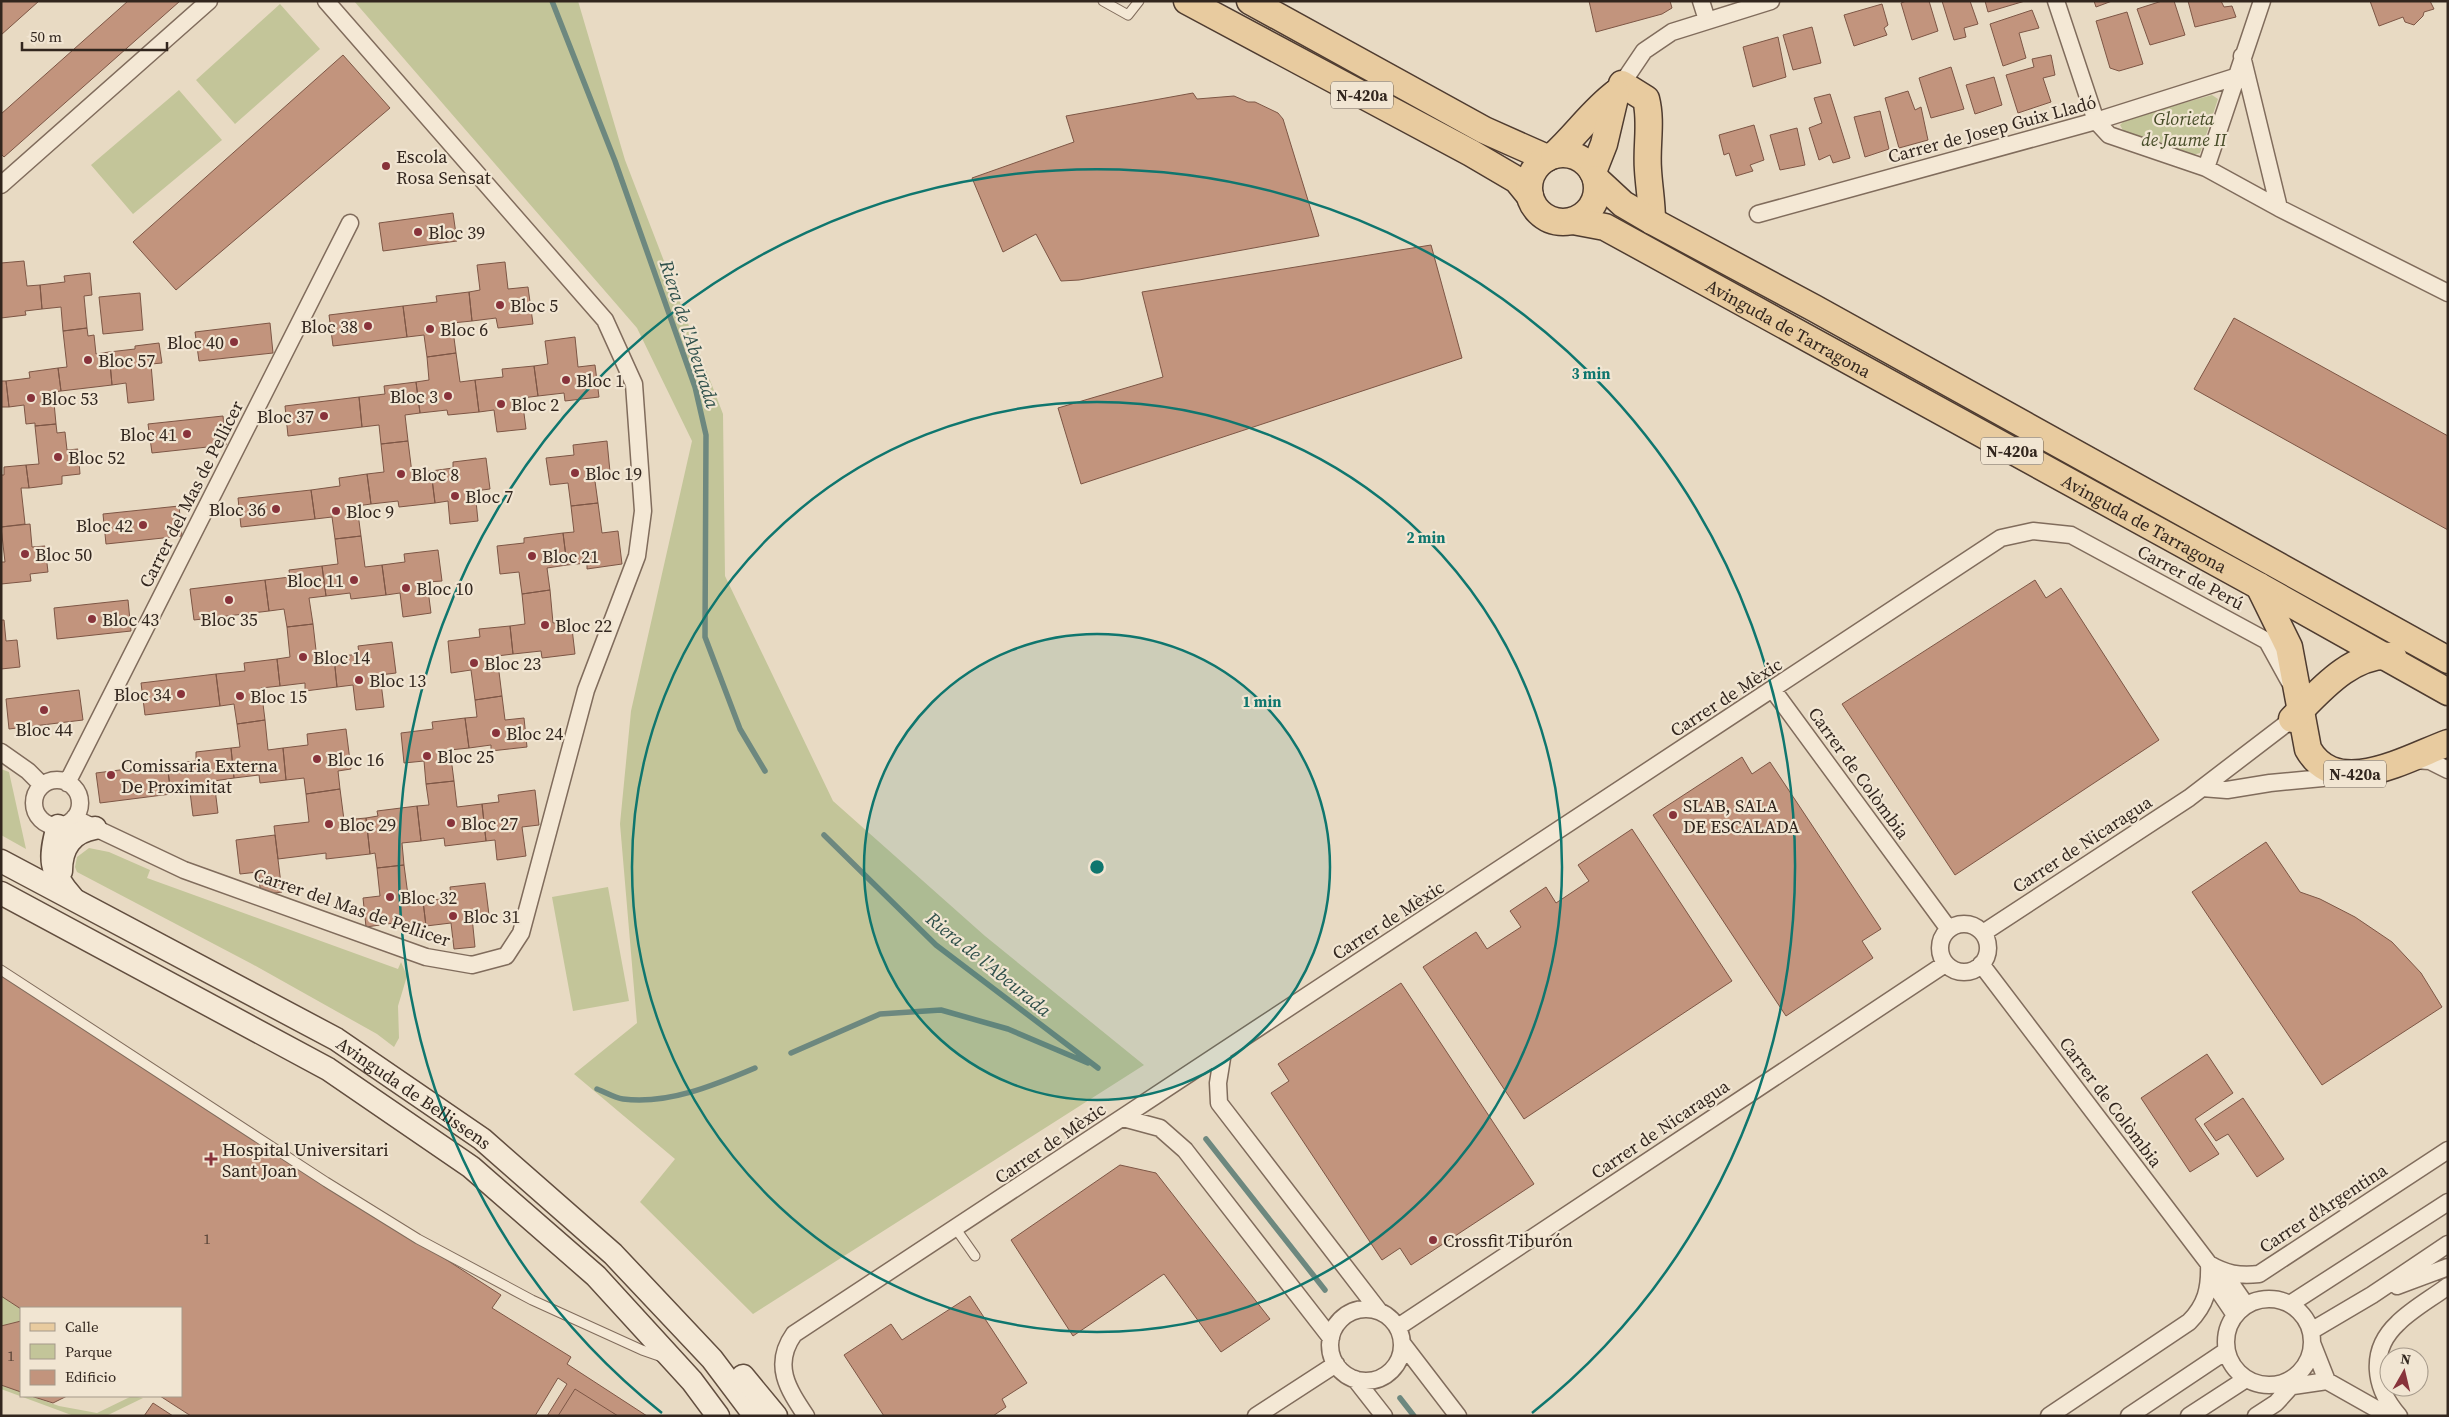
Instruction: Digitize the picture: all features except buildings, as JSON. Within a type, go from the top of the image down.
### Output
[{"type":"main road","name":"N-420a","points":[[1188,1],[1471,153],[1517,180],[1530,196],[1535,206],[1546,217],[1557,221],[1573,220]]},
{"type":"main road","name":"N-420a","points":[[1250,1],[1484,130],[1550,157],[1562,154],[1577,156],[1595,175]]},
{"type":"main road","points":[[1530,196],[1529,185],[1532,174],[1573,137],[1603,102],[1619,88]]},
{"type":"main road","points":[[1573,220],[1583,215],[1592,207],[1596,196],[1595,175],[1619,88]]},
{"type":"main road","points":[[1619,88],[1646,99],[1649,111],[1648,168],[1653,200],[1652,221]]},
{"type":"main road","name":"Avinguda de Tarragona","points":[[1595,175],[1623,204],[1652,221],[1814,308],[2448,660]]},
{"type":"main road","name":"Avinguda de Tarragona","points":[[1573,220],[1605,227],[2260,586],[2448,692]]},
{"type":"main road","name":"N-420a","points":[[2260,586],[2289,647],[2296,711],[2308,749],[2315,761],[2328,771],[2359,774],[2448,743]]},
{"type":"main road","name":"N-420a","points":[[2296,711],[2334,678],[2364,660],[2381,655],[2415,658],[2448,674]]},
{"type":"main road","points":[[66,822],[52,864],[67,892]]},
{"type":"main road","points":[[67,892],[61,859],[66,846],[80,831],[95,828]]},
{"type":"main road","name":"Avinguda de Bellissens","points":[[1,861],[67,892],[336,1039],[482,1139],[613,1254],[712,1359],[755,1416]]},
{"type":"main road","name":"Avinguda de Bellissens","points":[[1,893],[328,1069],[463,1162],[596,1276],[674,1361],[718,1416]]},
{"type":"main road","points":[[613,1254],[744,1378],[776,1416]]},
{"type":"street","points":[[1,185],[209,1]]},
{"type":"street","name":"Carrer del Mas de Pellicer","points":[[66,822],[95,828],[184,870],[426,957],[472,965],[506,956],[521,933],[586,690],[637,556],[643,511],[634,384],[605,320],[326,1]]},
{"type":"street","points":[[1701,1],[1707,20]]},
{"type":"street","points":[[1619,88],[1644,52],[1672,32],[1771,1]]},
{"type":"street","points":[[2056,1],[2096,122],[2109,135],[2206,168],[2279,208],[2448,293]]},
{"type":"street","points":[[2206,168],[2262,1]]},
{"type":"street","points":[[2242,56],[2279,208]]},
{"type":"street","name":"Carrer de Josep Guix Lladó","points":[[1758,214],[2096,122],[2235,77]]},
{"type":"street","name":"Carrer del Mas de Pellicer","points":[[67,783],[350,223]]},
{"type":"street","name":"Carrer de Mèxic","points":[[806,1416],[788,1388],[783,1364],[787,1344],[794,1334],[956,1229],[2001,538],[2034,531]]},
{"type":"street","name":"Carrer de Perú","points":[[2034,531],[2071,535],[2267,641],[2296,711]]},
{"type":"street","name":"Carrer de Colòmbia","points":[[1773,690],[1948,928]]},
{"type":"street","name":"Carrer de Nicaragua","points":[[1983,933],[2202,788],[2296,711]]},
{"type":"street","points":[[1,752],[28,771],[42,785]]},
{"type":"street","points":[[2404,759],[2430,762],[2448,770]]},
{"type":"street","points":[[2202,788],[2227,790],[2270,783],[2359,774]]},
{"type":"street","points":[[59,780],[67,783],[77,794],[79,801],[66,822],[43,822],[36,813],[34,798],[42,785],[59,780]]},
{"type":"street","points":[[1963,923],[1972,924],[1983,933],[1988,943],[1988,952],[1981,964],[1969,972],[1960,972],[1945,964],[1939,953],[1939,945],[1942,934],[1948,928],[1963,923]]},
{"type":"street","name":"Carrer de Nicaragua","points":[[1398,1326],[1945,964]]},
{"type":"street","name":"Carrer de Colòmbia","points":[[1981,964],[2214,1271],[2240,1310]]},
{"type":"street","points":[[1223,1052],[1218,1083],[1220,1103],[1379,1312],[1398,1326],[1402,1343],[1400,1358],[1387,1374],[1376,1380],[1355,1379]]},
{"type":"street","points":[[1124,1118],[1160,1128],[1185,1150],[1331,1338]]},
{"type":"street","name":"Carrer d'Argentina","points":[[2214,1271],[2242,1276],[2259,1274],[2448,1150]]},
{"type":"street","points":[[2290,1304],[2448,1202]]},
{"type":"street","points":[[2256,1416],[2276,1403],[2307,1364],[2312,1337],[2448,1244]]},
{"type":"street","points":[[2372,1295],[2448,1267]]},
{"type":"street","points":[[2049,1416],[2189,1322],[2200,1311],[2214,1271]]},
{"type":"street","points":[[2399,1416],[2390,1406],[2380,1387],[2380,1353],[2386,1337],[2398,1322],[2448,1286]]},
{"type":"street","points":[[2327,1382],[2307,1320],[2290,1304],[2268,1299],[2240,1310],[2225,1339],[2226,1351],[2230,1362],[2246,1379],[2260,1385],[2274,1385],[2296,1379],[2327,1382],[2389,1416]]},
{"type":"street","points":[[1379,1312],[1367,1309],[1356,1310],[1344,1316],[1335,1326],[1331,1338],[1332,1355],[1336,1364],[1344,1373],[1355,1379],[1384,1416]]},
{"type":"street","points":[[1402,1343],[1458,1416]]},
{"type":"street","points":[[2129,1416],[2226,1351]]},
{"type":"street","points":[[1256,1416],[1336,1364]]},
{"type":"street","points":[[2189,1416],[2246,1379]]},
{"type":"lane","points":[[1103,1],[1128,15],[1139,1]]},
{"type":"lane","points":[[1,970],[418,1240],[532,1300],[642,1350],[674,1361]]},
{"type":"lane","points":[[956,1229],[974,1256]]},
{"type":"green space","points":[[354,1],[578,1],[625,160],[723,414],[725,576],[833,801],[985,936],[1144,1065],[753,1314],[640,1202],[675,1159],[574,1074],[637,1023],[620,824],[631,711],[692,441],[637,328]]},
{"type":"green space","points":[[280,4],[320,49],[235,124],[196,80]]},
{"type":"green space","points":[[179,90],[222,140],[133,214],[91,165]]},
{"type":"green space","name":"Glorieta de Jaume II","points":[[2212,95],[2218,99],[2200,153],[2193,155],[2124,132],[2120,125],[2126,119]]},
{"type":"green space","points":[[1,769],[9,772],[26,849],[1,835]]},
{"type":"green space","points":[[89,848],[109,852],[150,870],[147,878],[398,969],[401,962],[407,976],[398,1006],[399,1038],[394,1047],[377,1034],[252,964],[77,872],[75,867],[77,857]]},
{"type":"green space","points":[[608,887],[629,1001],[573,1011],[552,897]]},
{"type":"green space","points":[[1,1296],[20,1308],[20,1321],[1,1326]]},
{"type":"green space","points":[[1,1385],[20,1392],[20,1396],[1,1389]]},
{"type":"green space","points":[[23,1397],[34,1397],[59,1406],[97,1413],[130,1397],[143,1398],[106,1416],[74,1416]]},
{"type":"waterway","name":"Riera de l'Abeurada","points":[[552,1],[615,161],[695,387],[706,435],[705,637],[740,729],[765,771]]},
{"type":"waterway","name":"Riera de l'Abeurada","points":[[824,835],[936,945],[1098,1068]]},
{"type":"waterway","points":[[791,1053],[880,1014],[941,1010],[1008,1029],[1088,1063]]},
{"type":"waterway","points":[[597,1089],[623,1099],[657,1099],[707,1087],[755,1068]]},
{"type":"waterway","name":"Riera de l'Abeurada","points":[[1206,1139],[1325,1290]]},
{"type":"waterway","name":"Riera de l'Abeurada","points":[[1400,1398],[1414,1416]]},
{"type":"place","name":"Escola Rosa Sensat","points":[[386,166]]},
{"type":"place","name":"Bloc 39","points":[[418,232]]},
{"type":"place","name":"Bloc 5","points":[[500,305]]},
{"type":"place","name":"Bloc 38","points":[[368,326]]},
{"type":"place","name":"Bloc 6","points":[[430,329]]},
{"type":"place","name":"Bloc 40","points":[[234,342]]},
{"type":"place","name":"Bloc 57","points":[[88,360]]},
{"type":"place","name":"Bloc 1","points":[[566,380]]},
{"type":"place","name":"Bloc 3","points":[[448,396]]},
{"type":"place","name":"Bloc 53","points":[[31,398]]},
{"type":"place","name":"Bloc 2","points":[[501,404]]},
{"type":"place","name":"Bloc 37","points":[[324,416]]},
{"type":"place","name":"Bloc 41","points":[[187,434]]},
{"type":"place","name":"Bloc 52","points":[[58,457]]},
{"type":"place","name":"Bloc 19","points":[[575,473]]},
{"type":"place","name":"Bloc 8","points":[[401,474]]},
{"type":"place","name":"Bloc 7","points":[[455,496]]},
{"type":"place","name":"Bloc 36","points":[[276,509]]},
{"type":"place","name":"Bloc 9","points":[[336,511]]},
{"type":"place","name":"Bloc 42","points":[[143,525]]},
{"type":"place","name":"Bloc 50","points":[[25,554]]},
{"type":"place","name":"Bloc 21","points":[[532,556]]},
{"type":"place","name":"Bloc 11","points":[[354,580]]},
{"type":"place","name":"Bloc 10","points":[[406,588]]},
{"type":"place","name":"Bloc 35","points":[[229,600]]},
{"type":"place","name":"Bloc 43","points":[[92,619]]},
{"type":"place","name":"Bloc 22","points":[[545,625]]},
{"type":"place","name":"Bloc 14","points":[[303,657]]},
{"type":"place","name":"Bloc 23","points":[[474,663]]},
{"type":"place","name":"Bloc 13","points":[[359,680]]},
{"type":"place","name":"Bloc 34","points":[[181,694]]},
{"type":"place","name":"Bloc 15","points":[[240,696]]},
{"type":"place","name":"Bloc 44","points":[[44,710]]},
{"type":"place","name":"Bloc 24","points":[[496,733]]},
{"type":"place","name":"Bloc 25","points":[[427,756]]},
{"type":"place","name":"Bloc 16","points":[[317,759]]},
{"type":"place","name":"Comissaria Externa De Proximitat","points":[[111,775]]},
{"type":"place","name":"SLAB, SALA DE ESCALADA","points":[[1673,815]]},
{"type":"place","name":"Bloc 27","points":[[451,823]]},
{"type":"place","name":"Bloc 29","points":[[329,824]]},
{"type":"place","name":"Bloc 32","points":[[390,897]]},
{"type":"place","name":"Bloc 31","points":[[453,916]]},
{"type":"place","name":"Hospital Universitari Sant Joan","points":[[211,1159]]},
{"type":"place","name":"Crossfit Tiburón","points":[[1433,1240]]}]
